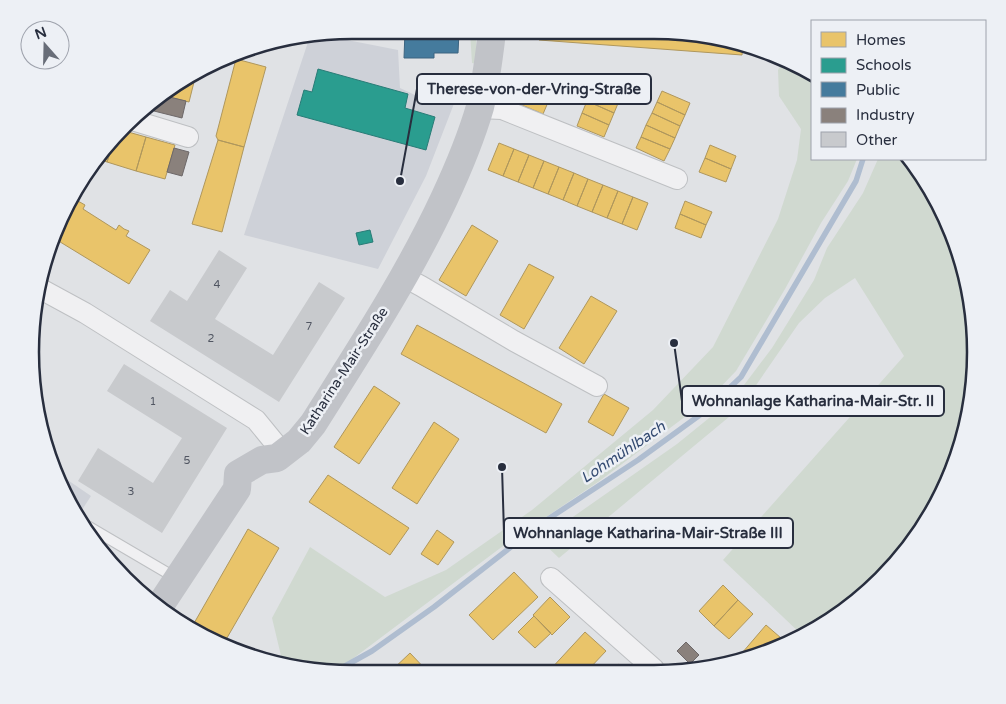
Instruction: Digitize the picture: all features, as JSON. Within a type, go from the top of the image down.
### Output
[{"type":"street","name":"Katharina-Mair-Straße","points":[[162,602],[237,489],[238,474],[262,460],[280,456],[299,441],[312,424],[404,277],[425,238],[456,171],[480,108],[488,69],[491,39]]},
{"type":"street","points":[[480,108],[502,109],[677,180]]},
{"type":"street","points":[[139,122],[188,137]]},
{"type":"street","points":[[404,277],[514,341],[597,386]]},
{"type":"street","points":[[45,291],[85,314],[256,420],[280,456]]},
{"type":"street","points":[[551,578],[649,665]]},
{"type":"lane","points":[[95,530],[177,579]]},
{"type":"shaded area","points":[[342,39],[398,50],[400,88],[417,96],[455,101],[426,176],[378,269],[244,235],[308,42]]},
{"type":"shaded area","points":[[470,39],[476,39],[477,64],[472,63]]},
{"type":"shaded area","points":[[780,66],[811,81],[811,160],[857,160],[848,181],[821,223],[785,289],[736,371],[710,398],[598,482],[503,546],[347,663],[332,665],[281,657],[272,618],[310,547],[385,597],[446,570],[532,510],[653,410],[713,347],[778,219],[797,160],[801,129],[779,96],[778,70]]},
{"type":"shaded area","points":[[878,160],[902,160],[935,213],[951,251],[965,311],[967,332],[965,393],[951,453],[925,509],[890,559],[845,601],[797,631],[723,560],[904,356],[855,278],[825,298],[799,323],[741,407],[559,558],[540,540],[677,444],[735,397],[772,348],[814,280],[827,248],[863,193]]},
{"type":"shaded area","points":[[66,479],[91,496],[82,510]]},
{"type":"building: Homes","points":[[674,39],[695,41],[742,51],[742,55],[539,40]]},
{"type":"building: Homes","points":[[239,60],[266,67],[244,147],[218,140],[216,136],[235,62]]},
{"type":"building: Homes","points":[[194,82],[189,102],[170,97]]},
{"type":"building: Homes","points":[[522,89],[549,100],[543,114],[517,103]]},
{"type":"building: Homes","points":[[592,89],[619,101],[614,113],[587,101]]},
{"type":"building: Homes","points":[[662,91],[690,103],[685,115],[657,102]]},
{"type":"building: Homes","points":[[587,101],[614,113],[609,125],[582,113]]},
{"type":"building: Homes","points":[[657,102],[685,115],[680,126],[652,113]]},
{"type":"building: Homes","points":[[582,113],[609,125],[604,137],[577,126]]},
{"type":"building: Homes","points":[[652,113],[680,126],[675,138],[646,125]]},
{"type":"building: Homes","points":[[646,125],[675,138],[670,149],[641,137]]},
{"type":"building: Homes","points":[[128,132],[146,137],[136,171],[107,162],[110,152]]},
{"type":"building: Homes","points":[[146,137],[175,145],[165,179],[136,171]]},
{"type":"building: Homes","points":[[641,137],[670,149],[664,161],[636,148]]},
{"type":"building: Homes","points":[[218,140],[244,147],[222,232],[192,224]]},
{"type":"building: Homes","points":[[499,143],[514,149],[503,176],[488,170]]},
{"type":"building: Homes","points":[[710,145],[736,156],[731,169],[705,158]]},
{"type":"building: Homes","points":[[514,149],[529,155],[518,182],[503,176]]},
{"type":"building: Homes","points":[[110,152],[107,162],[103,161]]},
{"type":"building: Homes","points":[[529,155],[544,161],[533,188],[518,182]]},
{"type":"building: Homes","points":[[705,158],[731,169],[726,182],[699,172]]},
{"type":"building: Homes","points":[[544,161],[559,167],[548,194],[533,188]]},
{"type":"building: Homes","points":[[559,167],[574,173],[563,200],[548,194]]},
{"type":"building: Homes","points":[[574,173],[588,179],[577,206],[563,200]]},
{"type":"building: Homes","points":[[588,179],[603,185],[592,212],[577,206]]},
{"type":"building: Homes","points":[[603,185],[618,191],[607,218],[592,212]]},
{"type":"building: Homes","points":[[618,191],[633,197],[622,224],[607,218]]},
{"type":"building: Homes","points":[[633,197],[648,203],[637,230],[622,224]]},
{"type":"building: Homes","points":[[685,201],[712,212],[706,225],[680,214]]},
{"type":"building: Homes","points":[[77,202],[85,205],[83,209],[116,230],[119,225],[129,231],[126,236],[150,250],[129,284],[59,241]]},
{"type":"building: Homes","points":[[680,214],[706,225],[701,238],[675,228]]},
{"type":"building: Homes","points":[[472,225],[498,241],[466,296],[439,280]]},
{"type":"building: Homes","points":[[529,264],[554,277],[524,329],[500,315]]},
{"type":"building: Homes","points":[[591,296],[617,311],[584,364],[559,348]]},
{"type":"building: Homes","points":[[417,325],[562,404],[546,433],[401,354]]},
{"type":"building: Homes","points":[[374,386],[400,403],[359,464],[334,447]]},
{"type":"building: Homes","points":[[604,394],[629,408],[613,436],[588,422]]},
{"type":"building: Homes","points":[[434,422],[459,439],[417,504],[392,488]]},
{"type":"building: Homes","points":[[328,475],[409,528],[390,555],[309,502]]},
{"type":"building: Homes","points":[[248,529],[279,548],[226,639],[194,623]]},
{"type":"building: Homes","points":[[437,530],[454,542],[438,565],[421,554]]},
{"type":"building: Homes","points":[[514,572],[538,597],[493,640],[469,615]]},
{"type":"building: Homes","points":[[723,585],[738,600],[714,626],[699,611]]},
{"type":"building: Homes","points":[[550,597],[570,617],[552,635],[533,615]]},
{"type":"building: Homes","points":[[738,600],[753,614],[729,639],[714,626]]},
{"type":"building: Homes","points":[[534,616],[551,633],[535,648],[518,632]]},
{"type":"building: Homes","points":[[766,625],[781,638],[755,649],[742,653]]},
{"type":"building: Homes","points":[[585,632],[606,651],[593,665],[555,665]]},
{"type":"building: Homes","points":[[410,653],[421,665],[397,665]]},
{"type":"building: Schools","points":[[318,69],[408,94],[405,108],[435,117],[426,150],[297,115],[304,90],[312,92]]},
{"type":"building: Schools","points":[[370,230],[373,242],[359,245],[356,233]]},
{"type":"building: Public","points":[[405,39],[459,39],[458,53],[434,53],[434,58],[404,58]]},
{"type":"building: Industry","points":[[170,97],[186,101],[182,118],[154,111],[155,108]]},
{"type":"building: Industry","points":[[174,148],[189,152],[182,176],[167,172]]},
{"type":"building: Industry","points":[[686,642],[699,655],[690,664],[677,651]]},
{"type":"building: Other","points":[[219,250],[247,268],[215,319],[273,355],[319,282],[345,298],[279,402],[150,321],[170,290],[187,301]]},
{"type":"building: Other","points":[[124,364],[227,428],[162,533],[78,481],[98,448],[153,483],[182,438],[107,391]]},
{"type":"waterway","name":"Lohmühlbach","points":[[347,665],[372,651],[434,607],[539,525],[638,460],[704,412],[741,377],[856,181],[863,160]]},
{"type":"place","name":"Therese-von-der-Vring-Straße","points":[[400,181]]},
{"type":"place","name":"Wohnanlage Katharina-Mair-Str. II","points":[[674,343]]},
{"type":"place","name":"Wohnanlage Katharina-Mair-Straße III","points":[[502,467]]}]
